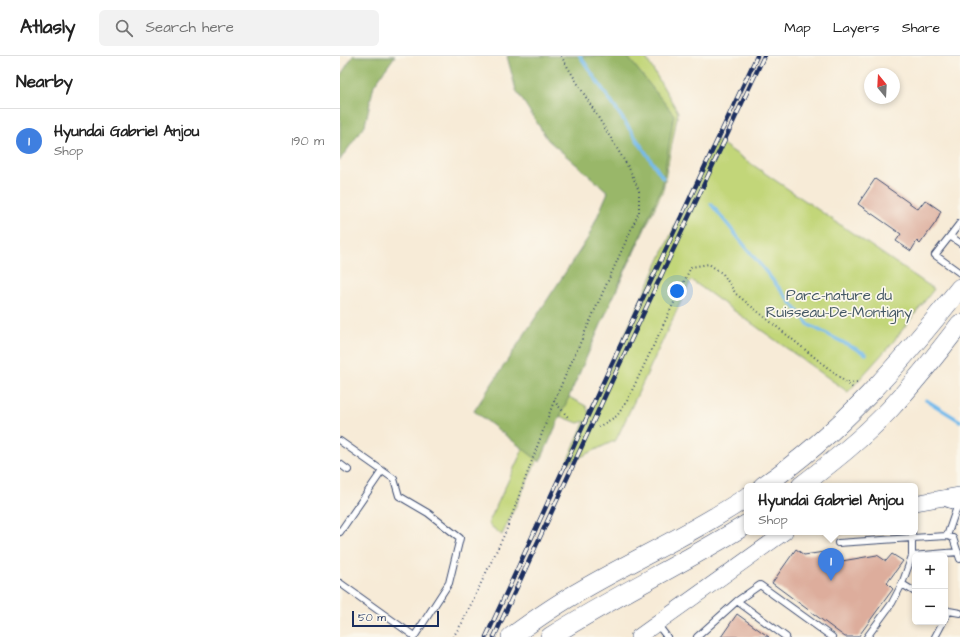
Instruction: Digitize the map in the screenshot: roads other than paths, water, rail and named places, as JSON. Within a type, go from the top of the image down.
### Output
[{"type":"main road","points":[[767,483],[820,440],[866,399],[910,349],[960,288]]},
{"type":"main road","points":[[805,483],[868,431],[926,368],[960,324]]},
{"type":"main road","points":[[926,368],[960,348]]},
{"type":"main road","points":[[511,637],[582,590],[694,529],[744,499]]},
{"type":"main road","points":[[550,637],[594,609],[698,553],[744,526]]},
{"type":"street","points":[[918,503],[943,499],[959,502]]},
{"type":"street","points":[[638,637],[781,535]]},
{"type":"lane","points":[[960,223],[935,256],[960,273]]},
{"type":"lane","points":[[950,236],[960,243]]},
{"type":"lane","points":[[340,441],[394,480],[400,496],[428,512],[460,538],[449,583],[414,637],[340,583]]},
{"type":"lane","points":[[340,464],[348,470]]},
{"type":"lane","points":[[340,532],[382,471]]},
{"type":"lane","points":[[947,536],[959,502]]},
{"type":"lane","points":[[912,535],[912,553]]},
{"type":"lane","points":[[838,543],[912,535],[947,536],[952,538],[959,555],[948,555]]},
{"type":"lane","points":[[867,637],[892,603],[902,584],[912,556]]},
{"type":"lane","points":[[902,584],[912,590]]},
{"type":"lane","points":[[697,637],[737,601],[760,585],[832,637]]},
{"type":"lane","points":[[737,601],[786,637]]},
{"type":"lane","points":[[948,610],[960,613]]},
{"type":"lane","points":[[657,623],[667,637]]},
{"type":"lane","points":[[935,637],[941,625]]},
{"type":"waterway","points":[[580,56],[663,178]]},
{"type":"waterway","points":[[711,204],[809,325],[866,354]]},
{"type":"waterway","points":[[926,400],[960,421]]},
{"type":"railway","points":[[486,637],[607,374],[757,56]]},
{"type":"railway","points":[[494,637],[764,56]]},
{"type":"place","name":"Hyundai Gabriel Anjou","points":[[831,581]]},
{"type":"park label","name":"Parc-nature du Ruisseau-De-Montigny","points":[[839,304]]}]
